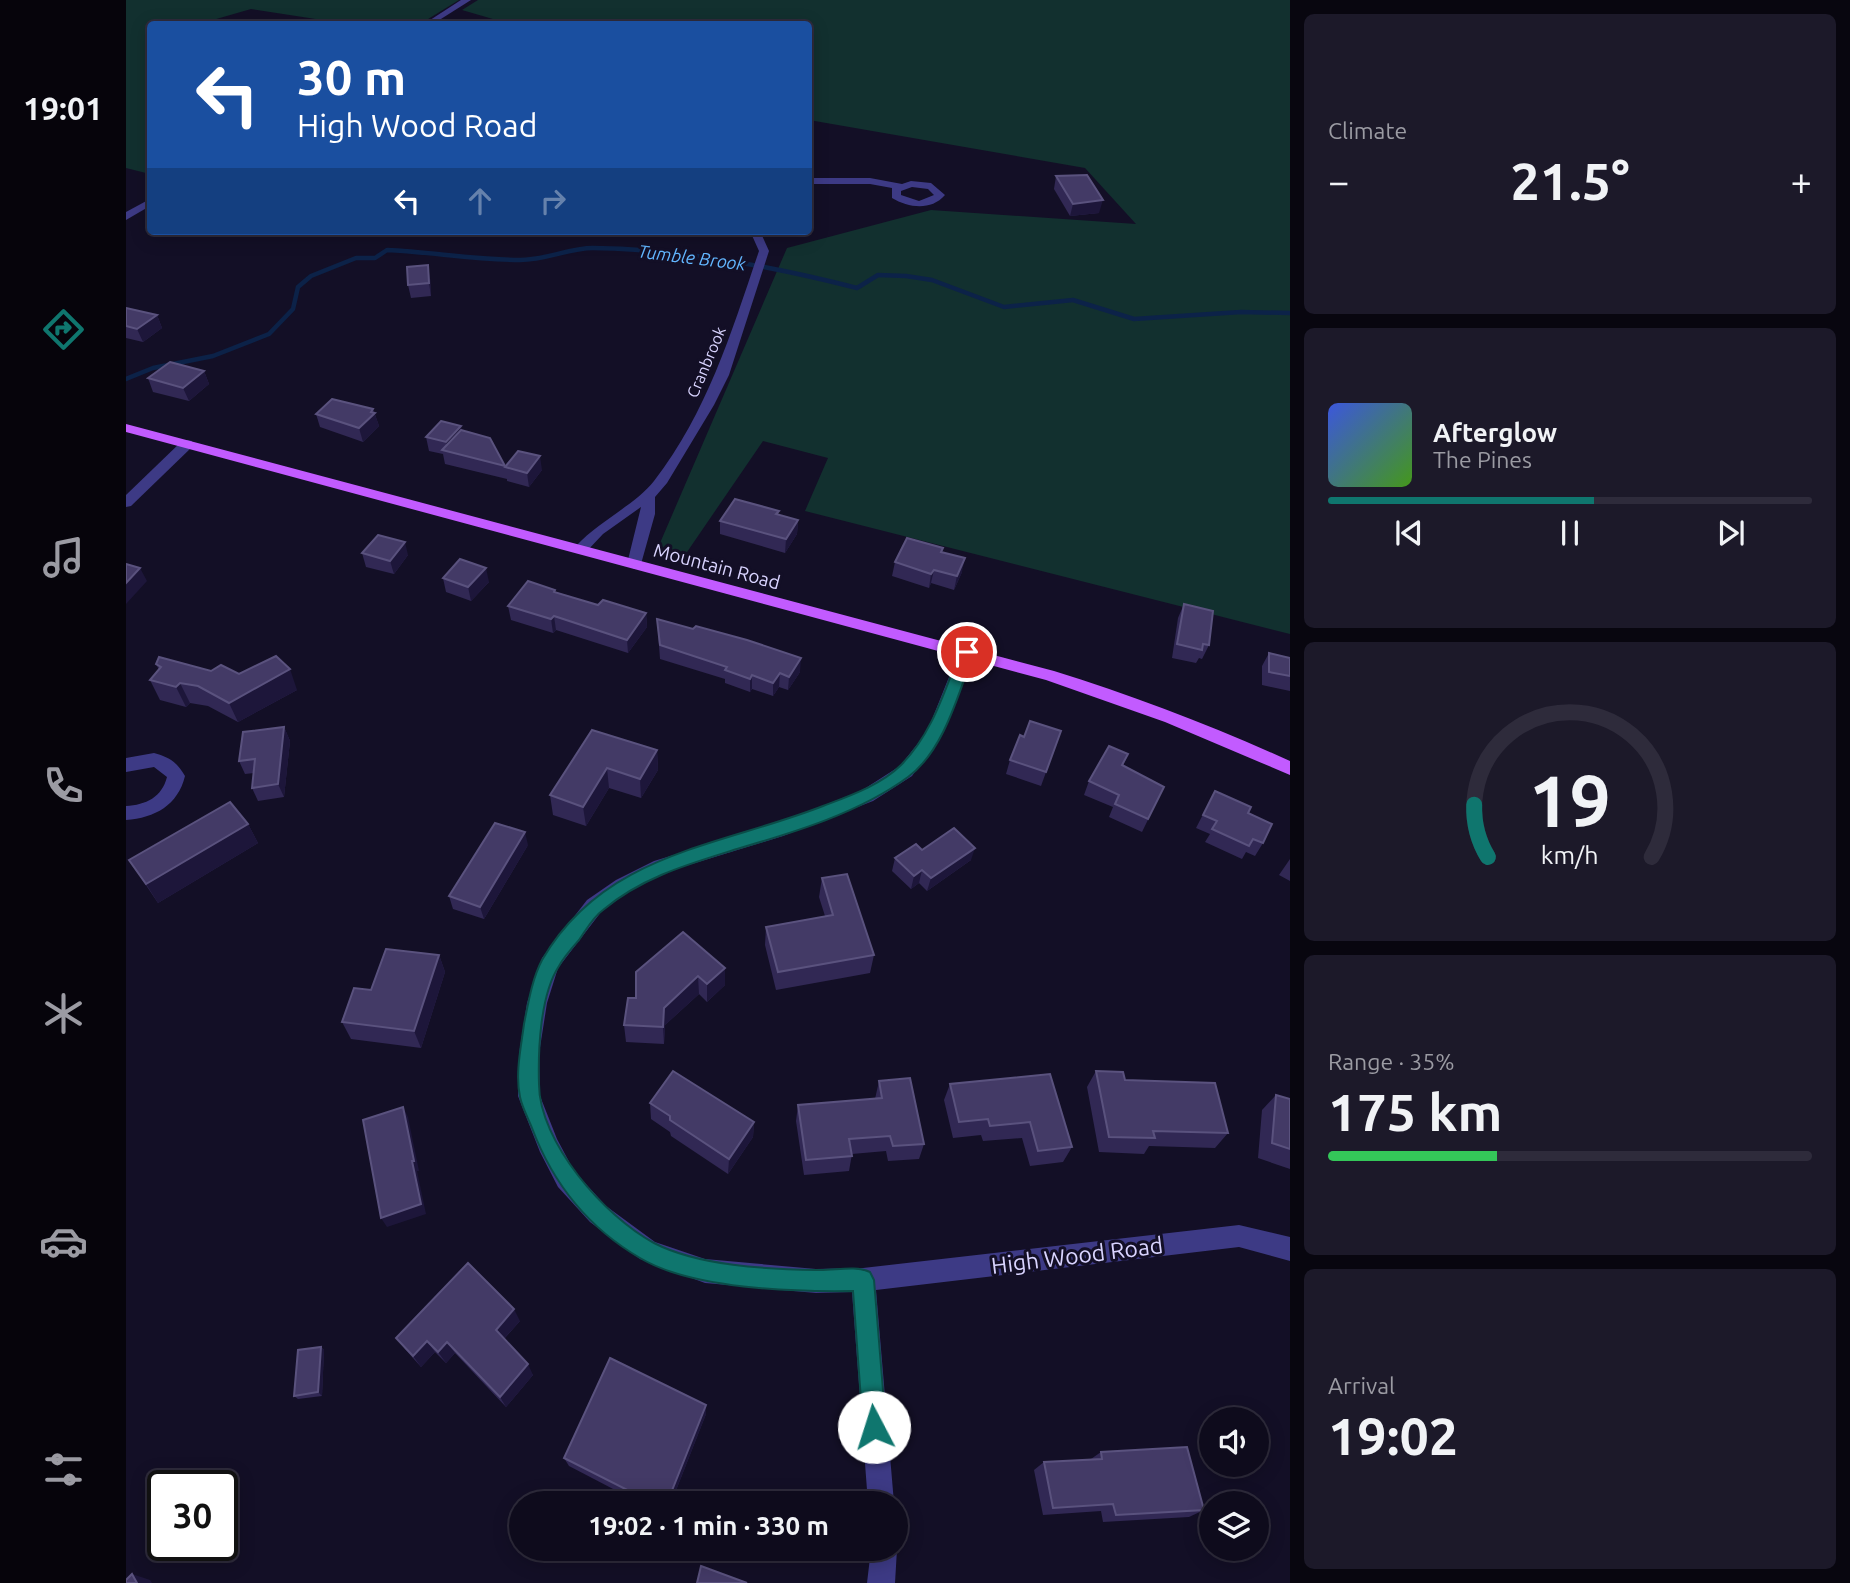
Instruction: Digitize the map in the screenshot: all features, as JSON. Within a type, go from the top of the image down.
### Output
[{"type":"main road","name":"Mountain Road","points":[[126,428],[967,652],[1100,691],[1214,733],[1290,768]]},
{"type":"street","points":[[433,21],[467,0]]},
{"type":"street","points":[[812,181],[870,181],[900,186]]},
{"type":"street","points":[[126,217],[147,203]]},
{"type":"street","name":"Cranbrook","points":[[581,549],[598,531],[648,496],[660,483],[701,416],[723,375],[761,263],[764,245],[758,235]]},
{"type":"street","points":[[126,503],[187,444]]},
{"type":"street","name":"Cranbrook","points":[[634,564],[648,513],[648,496]]},
{"type":"street","name":"High Wood Road","points":[[967,652],[934,735],[906,771],[867,796],[777,831],[661,866],[623,886],[594,906],[549,964],[537,1003],[529,1054],[529,1096],[548,1145],[566,1179],[598,1214],[648,1251],[705,1271],[816,1281],[863,1280],[1239,1236],[1290,1249]]},
{"type":"street","points":[[126,765],[143,760],[165,762],[176,776],[169,794],[161,802],[140,812],[126,813]]},
{"type":"street","points":[[863,1280],[880,1491]]},
{"type":"street","points":[[881,1583],[883,1561]]},
{"type":"green space","points":[[126,0],[459,0],[425,21],[329,21],[251,9],[209,21],[147,21],[147,173],[126,168]]},
{"type":"green space","points":[[478,0],[1290,0],[1290,634],[805,511],[828,458],[763,441],[685,555],[657,550],[787,248],[931,210],[1136,224],[1085,168],[812,121],[812,21],[500,21],[462,10]]},
{"type":"building","points":[[1087,175],[1103,200],[1073,204],[1056,176]]},
{"type":"building","points":[[428,265],[429,283],[408,285],[407,267]]},
{"type":"building","points":[[126,308],[157,315],[137,329],[126,326]]},
{"type":"building","points":[[170,362],[204,371],[183,388],[148,378]]},
{"type":"building","points":[[332,399],[373,409],[371,412],[375,413],[359,428],[316,414]]},
{"type":"building","points":[[441,421],[461,426],[446,442],[426,437]]},
{"type":"building","points":[[461,430],[490,438],[505,466],[442,450]]},
{"type":"building","points":[[518,451],[540,456],[527,473],[505,467]]},
{"type":"building","points":[[735,499],[779,511],[776,514],[798,520],[786,539],[720,521]]},
{"type":"building","points":[[378,535],[405,542],[390,561],[362,553]]},
{"type":"building","points":[[907,538],[943,548],[941,552],[965,558],[957,576],[934,570],[931,574],[895,562]]},
{"type":"building","points":[[460,559],[486,568],[468,587],[443,578]]},
{"type":"building","points":[[126,564],[140,568],[126,583]]},
{"type":"building","points":[[528,581],[598,605],[603,600],[646,613],[627,640],[554,616],[551,619],[508,606]]},
{"type":"building","points":[[1184,604],[1213,611],[1209,645],[1203,644],[1202,650],[1177,644]]},
{"type":"building","points":[[657,619],[693,629],[696,626],[801,658],[789,677],[780,673],[773,683],[752,675],[750,679],[725,670],[727,667],[660,645]]},
{"type":"building","points":[[1269,653],[1290,658],[1290,676],[1269,672]]},
{"type":"building","points":[[276,656],[290,669],[229,703],[198,686],[180,683],[176,687],[150,680],[161,667],[156,664],[159,657],[211,671],[221,665],[239,674]]},
{"type":"building","points":[[1030,721],[1061,731],[1046,772],[1010,760],[1020,735],[1024,737]]},
{"type":"building","points":[[284,727],[278,784],[252,788],[255,759],[239,761],[243,732]]},
{"type":"building","points":[[592,730],[657,750],[640,779],[607,768],[583,807],[550,795]]},
{"type":"building","points":[[1109,746],[1128,754],[1122,765],[1164,787],[1148,819],[1115,804],[1119,795],[1089,781]]},
{"type":"building","points":[[1215,791],[1251,807],[1248,813],[1272,824],[1263,843],[1253,839],[1249,846],[1212,829],[1217,821],[1203,815]]},
{"type":"building","points":[[230,802],[248,824],[146,884],[129,860]]},
{"type":"building","points":[[495,823],[525,832],[480,907],[449,896]]},
{"type":"building","points":[[954,828],[975,848],[931,878],[922,870],[914,876],[895,858],[916,844],[922,850]]},
{"type":"building","points":[[847,874],[874,955],[778,972],[766,927],[833,915],[822,878]]},
{"type":"building","points":[[683,932],[725,968],[707,984],[698,976],[664,1008],[663,1027],[624,1025],[628,998],[636,998],[636,972]]},
{"type":"building","points":[[386,949],[439,955],[414,1031],[342,1022],[354,988],[371,990]]},
{"type":"building","points":[[673,1071],[754,1122],[729,1159],[670,1120],[670,1116],[650,1103]]},
{"type":"building","points":[[1096,1071],[1123,1072],[1125,1080],[1215,1083],[1228,1133],[1153,1131],[1155,1138],[1109,1137]]},
{"type":"building","points":[[1050,1074],[1072,1147],[1038,1151],[1030,1122],[990,1126],[988,1119],[959,1122],[950,1084]]},
{"type":"building","points":[[910,1078],[924,1144],[893,1146],[890,1136],[849,1139],[852,1156],[806,1160],[798,1105],[882,1098],[879,1081]]},
{"type":"building","points":[[1276,1095],[1290,1099],[1290,1149],[1272,1143]]},
{"type":"building","points":[[403,1107],[421,1204],[381,1218],[363,1120]]},
{"type":"building","points":[[468,1263],[514,1309],[496,1330],[528,1364],[500,1397],[447,1342],[438,1352],[427,1341],[413,1356],[396,1338]]},
{"type":"building","points":[[321,1347],[318,1392],[294,1396],[298,1350]]},
{"type":"building","points":[[610,1358],[706,1405],[672,1491],[629,1491],[564,1458]]},
{"type":"building","points":[[1187,1447],[1199,1491],[1199,1510],[1116,1515],[1113,1504],[1053,1508],[1044,1462],[1102,1459],[1101,1452]]},
{"type":"building","points":[[701,1566],[747,1583],[697,1583]]},
{"type":"building","points":[[132,1574],[137,1583],[126,1583],[126,1580]]},
{"type":"waterway","name":"Tumble Brook","points":[[126,379],[153,368],[213,356],[269,334],[293,309],[298,287],[311,276],[356,258],[375,258],[387,250],[520,260],[593,248],[626,249],[726,260],[857,288],[878,275],[906,276],[932,280],[1004,307],[1073,300],[1134,319],[1241,312],[1290,313]]},
{"type":"route","points":[[874,1427],[863,1280],[816,1281],[705,1271],[648,1251],[598,1214],[566,1179],[548,1145],[529,1096],[529,1054],[537,1003],[549,964],[594,906],[623,886],[661,866],[777,831],[867,796],[906,771],[934,735],[967,652]]}]
